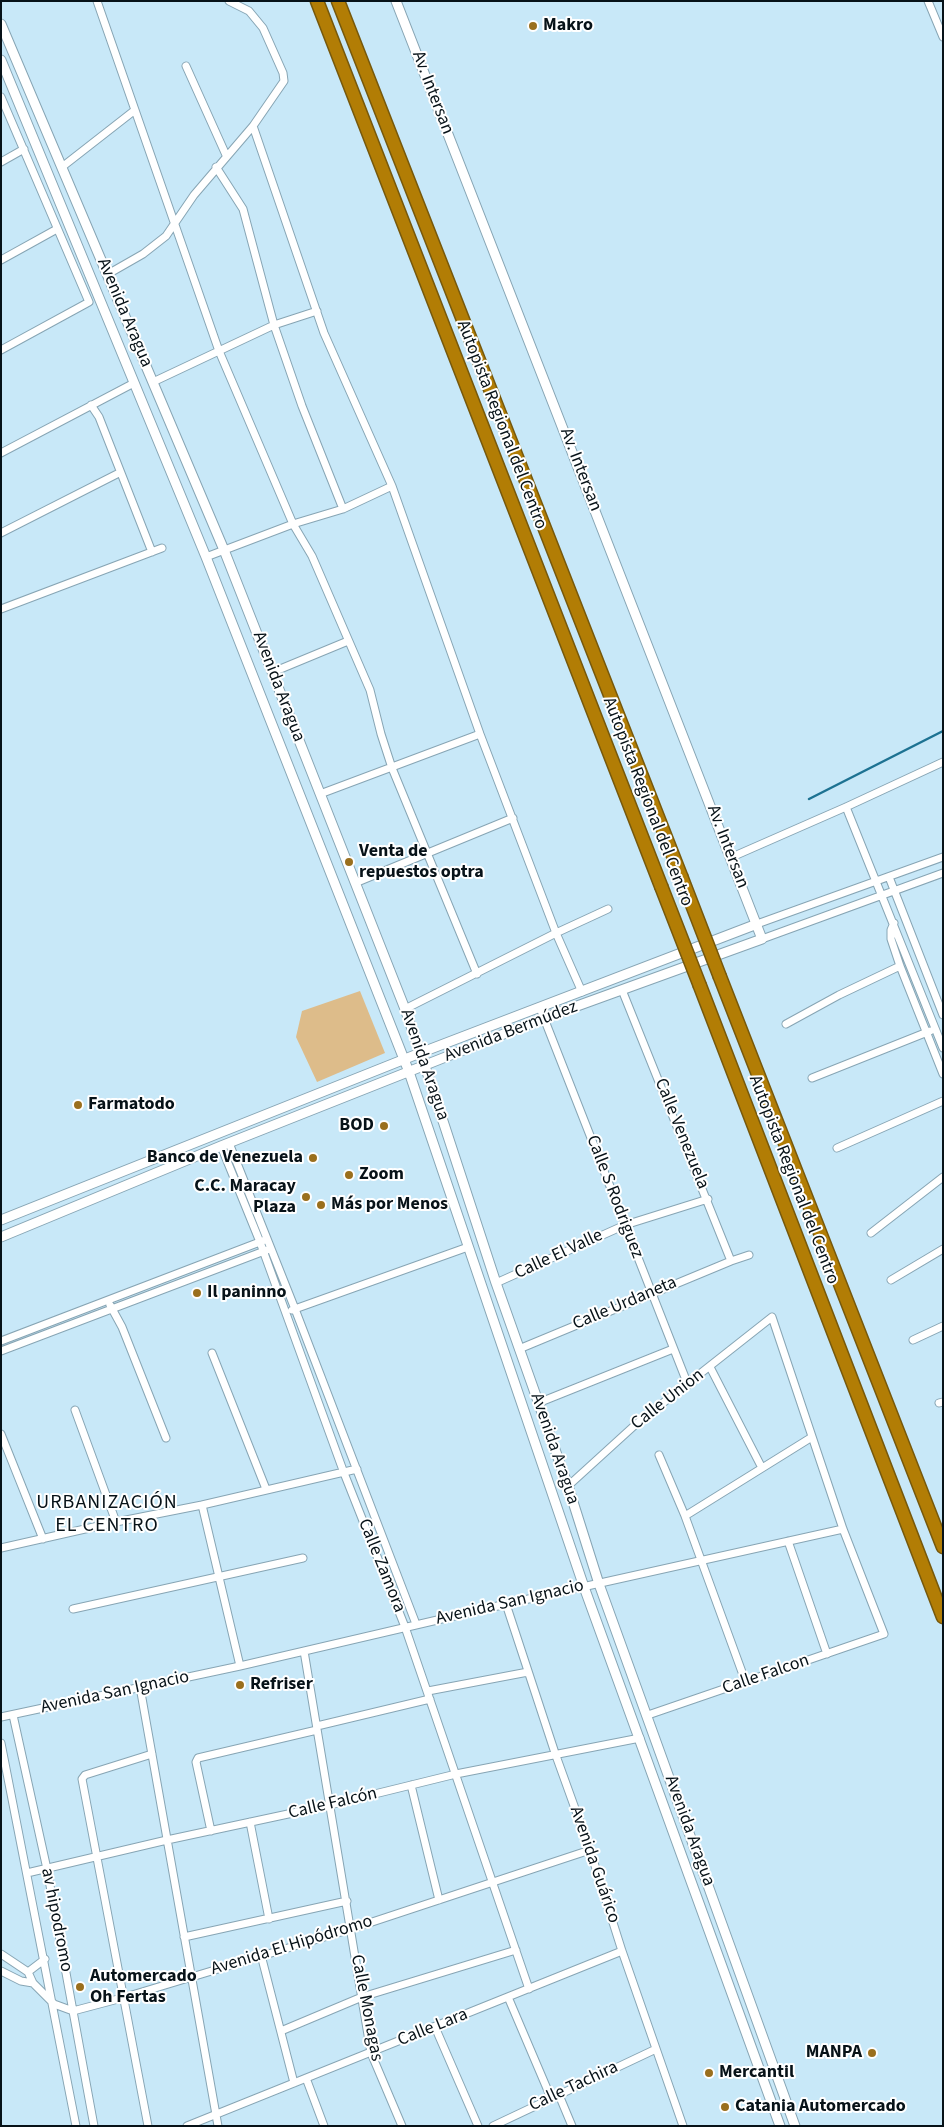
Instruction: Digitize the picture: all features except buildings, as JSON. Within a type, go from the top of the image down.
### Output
[{"type":"highway","name":"Autopista Regional del Centro","points":[[317,1],[943,1617]]},
{"type":"highway","name":"Autopista Regional del Centro","points":[[338,1],[943,1547]]},
{"type":"street","points":[[97,1],[219,351],[293,524],[312,556],[370,690],[380,734],[392,768],[477,974]]},
{"type":"street","points":[[108,274],[154,247],[166,236],[216,167],[252,126],[284,81],[283,73],[263,28],[249,11],[228,1]]},
{"type":"street","name":"Av. Intersan","points":[[396,1],[732,857],[762,939]]},
{"type":"street","points":[[928,1],[943,38]]},
{"type":"street","name":"Avenida Aragua","points":[[1,24],[224,550],[405,1009],[496,1284],[568,1486],[599,1584],[648,1715],[795,2126]]},
{"type":"street","name":"Avenida Aragua","points":[[1,60],[206,557],[409,1072],[584,1587],[780,2126]]},
{"type":"street","points":[[186,66],[226,155]]},
{"type":"street","points":[[1,96],[90,302],[1,350]]},
{"type":"street","points":[[62,167],[135,110]]},
{"type":"street","points":[[252,126],[324,333],[392,486],[480,734],[556,933],[582,992]]},
{"type":"street","points":[[1,162],[24,149]]},
{"type":"street","points":[[216,167],[243,209],[274,325],[302,406],[343,509]]},
{"type":"street","points":[[1,260],[57,229]]},
{"type":"street","points":[[153,382],[274,325],[317,311]]},
{"type":"street","points":[[1,453],[134,383]]},
{"type":"street","points":[[91,405],[99,416],[119,472],[152,552]]},
{"type":"street","points":[[1,533],[119,472]]},
{"type":"street","points":[[206,557],[293,524],[343,509],[392,486]]},
{"type":"street","points":[[1,609],[162,548]]},
{"type":"street","points":[[273,672],[348,641]]},
{"type":"street","points":[[320,794],[480,734]]},
{"type":"street","points":[[732,857],[943,762]]},
{"type":"street","points":[[846,807],[943,1048]]},
{"type":"street","points":[[355,883],[512,818]]},
{"type":"street","name":"Avenida Bermúdez","points":[[1,1220],[420,1053],[757,924],[890,877],[943,856]]},
{"type":"street","name":"Avenida Bermúdez","points":[[1,1237],[225,1145],[544,1018],[943,873]]},
{"type":"street","points":[[890,877],[943,1015]]},
{"type":"street","points":[[405,1009],[608,909]]},
{"type":"street","points":[[894,923],[891,930],[891,939],[943,1074]]},
{"type":"street","points":[[786,1024],[839,995],[900,966]]},
{"type":"street","name":"Calle Venezuela","points":[[622,990],[708,1199],[731,1261]]},
{"type":"street","name":"Calle S Rodriguez","points":[[540,1008],[688,1385]]},
{"type":"street","points":[[812,1078],[935,1029]]},
{"type":"street","points":[[837,1148],[943,1101]]},
{"type":"street","name":"Calle Zamora","points":[[225,1145],[264,1240],[286,1312],[344,1473],[405,1627],[530,1989]]},
{"type":"street","points":[[871,1233],[943,1177]]},
{"type":"street","points":[[62,1196],[67,1210]]},
{"type":"street","name":"Calle El Valle","points":[[496,1284],[625,1224],[708,1199]]},
{"type":"street","points":[[1,1341],[264,1240]]},
{"type":"street","points":[[286,1312],[468,1247]]},
{"type":"street","points":[[891,1280],[943,1249]]},
{"type":"street","points":[[1,1351],[267,1250]]},
{"type":"street","name":"Calle Zamora","points":[[267,1250],[296,1309],[416,1624]]},
{"type":"street","points":[[731,1261],[749,1255]]},
{"type":"street","name":"Calle Urdaneta","points":[[519,1349],[651,1292],[731,1261]]},
{"type":"street","points":[[108,1300],[122,1327],[166,1438]]},
{"type":"street","name":"Calle Union","points":[[568,1486],[635,1425],[772,1317],[812,1437]]},
{"type":"street","points":[[914,1340],[943,1326]]},
{"type":"street","points":[[538,1403],[673,1348]]},
{"type":"street","points":[[212,1353],[266,1489]]},
{"type":"street","points":[[710,1367],[762,1468]]},
{"type":"street","points":[[75,1410],[116,1522]]},
{"type":"street","points":[[1,1434],[43,1539]]},
{"type":"street","points":[[685,1516],[812,1437],[843,1529]]},
{"type":"street","points":[[659,1455],[685,1516],[746,1682]]},
{"type":"street","points":[[1,1548],[202,1505],[357,1469]]},
{"type":"street","points":[[202,1505],[240,1666]]},
{"type":"street","name":"Avenida San Ignacio","points":[[1,1717],[240,1666],[416,1624],[843,1529]]},
{"type":"street","name":"Calle Falcon","points":[[648,1715],[884,1634],[843,1529]]},
{"type":"street","points":[[788,1541],[827,1654]]},
{"type":"street","points":[[73,1609],[302,1558]]},
{"type":"street","name":"Avenida Guárico","points":[[506,1604],[681,2125]]},
{"type":"street","name":"Calle Monagas","points":[[304,1651],[371,2053],[402,2126]]},
{"type":"street","points":[[211,1831],[196,1762],[198,1758],[317,1728],[429,1695],[528,1672]]},
{"type":"street","points":[[140,1687],[218,2126]]},
{"type":"street","name":"av hipodromo","points":[[13,1715],[47,1869],[94,2126]]},
{"type":"street","name":"Calle Falcón","points":[[27,1873],[330,1805],[456,1774],[555,1753],[640,1738]]},
{"type":"street","name":"av hipodromo","points":[[1,1743],[54,2004],[76,2126]]},
{"type":"street","points":[[148,2126],[122,1998],[82,1779],[85,1775],[152,1754]]},
{"type":"street","points":[[410,1785],[439,1900]]},
{"type":"street","points":[[250,1822],[269,1919]]},
{"type":"street","name":"Avenida El Hipódromo","points":[[73,2011],[122,1998],[351,1928],[590,1850]]},
{"type":"street","points":[[184,1937],[347,1902]]},
{"type":"street","points":[[280,2031],[362,1997],[516,1950]]},
{"type":"street","name":"Calle Lara","points":[[187,2126],[622,1951]]},
{"type":"street","points":[[1,1954],[28,1972],[33,1983],[54,2004],[73,2011]]},
{"type":"street","points":[[261,1955],[294,2083]]},
{"type":"street","points":[[28,1972],[45,1959]]},
{"type":"street","points":[[1,1972],[21,1981],[33,1983]]},
{"type":"street","points":[[508,1997],[551,2098]]},
{"type":"street","points":[[435,2027],[478,2126]]},
{"type":"street","name":"Calle Tachira","points":[[493,2126],[656,2049]]},
{"type":"street","points":[[306,2078],[324,2126]]},
{"type":"street","points":[[559,2095],[572,2126]]},
{"type":"shaded area","points":[[360,991],[385,1053],[317,1082],[296,1037],[302,1011]]},
{"type":"waterway","points":[[809,799],[943,731]]},
{"type":"place","name":"Makro","points":[[533,26]]},
{"type":"place","name":"Venta de repuestos optra","points":[[349,862]]},
{"type":"place","name":"Farmatodo","points":[[78,1105]]},
{"type":"place","name":"BOD","points":[[384,1126]]},
{"type":"place","name":"Banco de Venezuela","points":[[313,1158]]},
{"type":"place","name":"Zoom","points":[[349,1175]]},
{"type":"place","name":"C.C. Maracay Plaza","points":[[306,1197]]},
{"type":"place","name":"Más por Menos","points":[[321,1205]]},
{"type":"place","name":"Il paninno","points":[[197,1293]]},
{"type":"place","name":"Refriser","points":[[240,1685]]},
{"type":"place","name":"Automercado Oh Fertas","points":[[80,1987]]},
{"type":"place","name":"MANPA","points":[[872,2053]]},
{"type":"place","name":"Mercantil","points":[[709,2073]]},
{"type":"place","name":"Catania Automercado","points":[[725,2107]]},
{"type":"district","name":"URBANIZACIÓN EL CENTRO","points":[[107,1516]]}]
